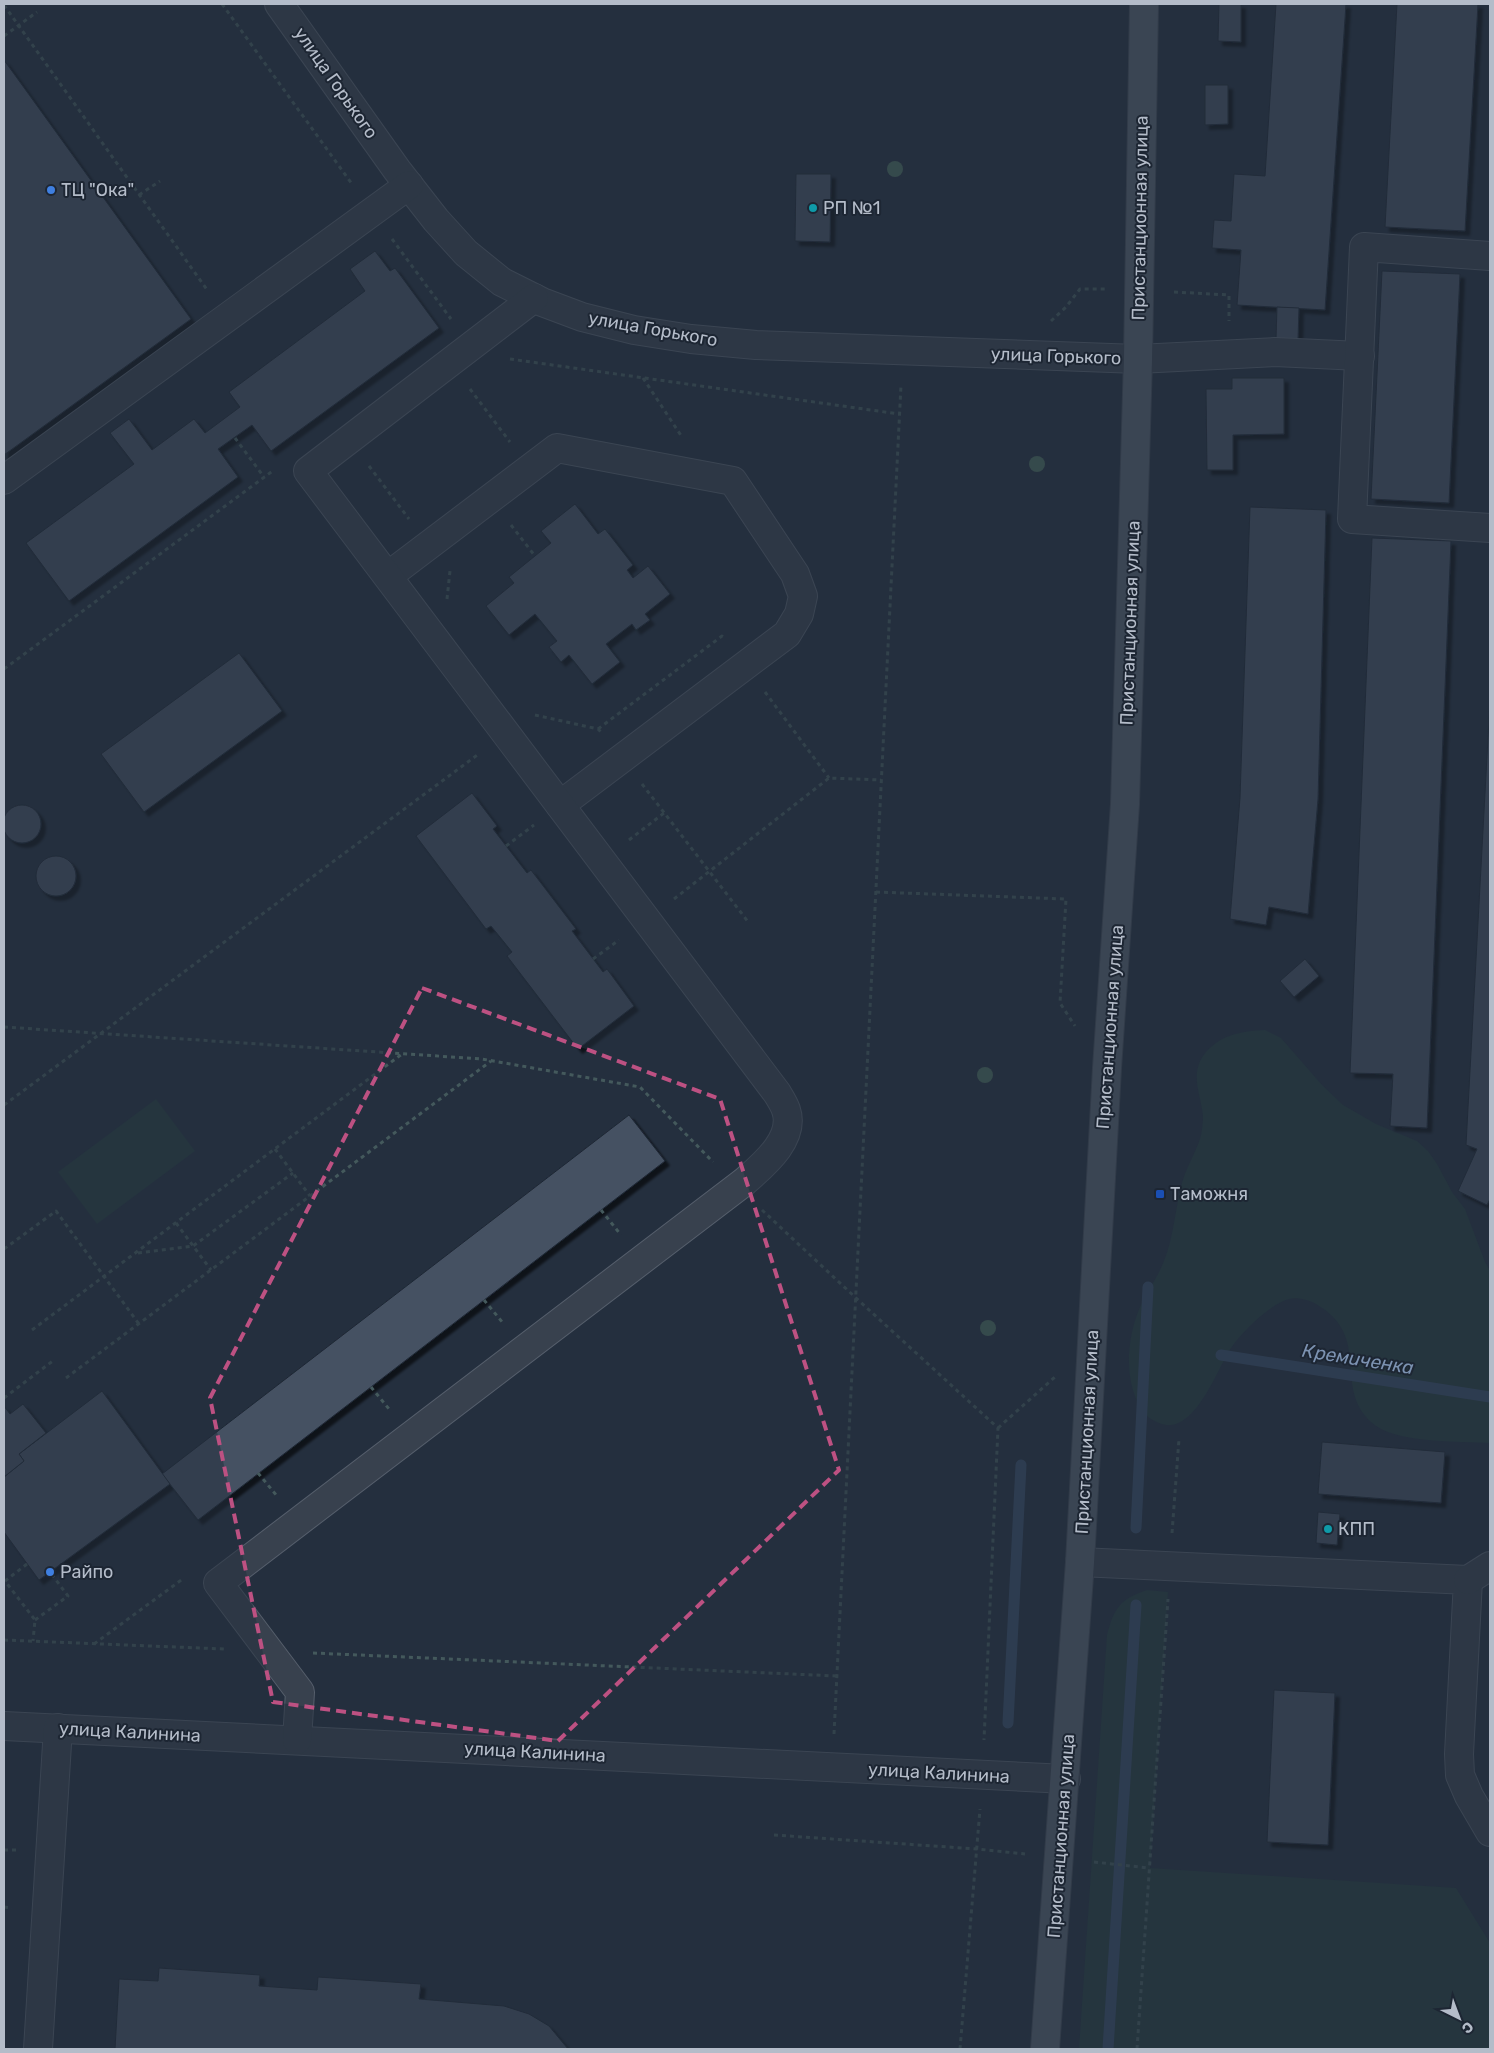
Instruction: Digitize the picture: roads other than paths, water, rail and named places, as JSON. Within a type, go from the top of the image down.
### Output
[{"type":"main road","name":"Пристанционная улица","points":[[1046,2049],[1080,1562],[1107,1068],[1124,804],[1138,359],[1144,4]]},
{"type":"street","name":"улица Горького","points":[[279,4],[436,220],[466,253],[502,282],[534,298],[582,317],[634,330],[691,339],[756,345],[1138,359],[1275,352],[1360,356]]},
{"type":"street","points":[[4,480],[410,185]]},
{"type":"street","points":[[1490,256],[1364,247],[1352,519],[1490,528]]},
{"type":"street","points":[[297,1740],[300,1692],[218,1583],[744,1182],[764,1164],[779,1146],[787,1130],[787,1112],[777,1093],[602,860],[551,812],[507,733],[308,471],[534,298]]},
{"type":"street","points":[[388,576],[557,448],[733,481],[795,574],[803,596],[799,614],[787,634],[551,812]]},
{"type":"street","points":[[1080,1562],[1170,1566],[1479,1573],[1459,1754],[1460,1775],[1469,1796],[1490,1832]]},
{"type":"street","name":"улица Калинина","points":[[4,1726],[1066,1779]]},
{"type":"street","points":[[38,2049],[58,1728]]},
{"type":"waterway","points":[[1136,1528],[1148,1287]]},
{"type":"waterway","name":"Кремиченка","points":[[1221,1355],[1490,1397]]},
{"type":"waterway","points":[[1008,1723],[1021,1465]]},
{"type":"waterway","points":[[1108,2049],[1136,1605]]},
{"type":"place","name":"ТЦ \"Ока\"","points":[[51,190]]},
{"type":"place","name":"РП №1","points":[[813,208]]},
{"type":"place","name":"Таможня","points":[[1160,1194]]},
{"type":"place","name":"КПП","points":[[1328,1529]]},
{"type":"place","name":"Райпо","points":[[50,1572]]}]
